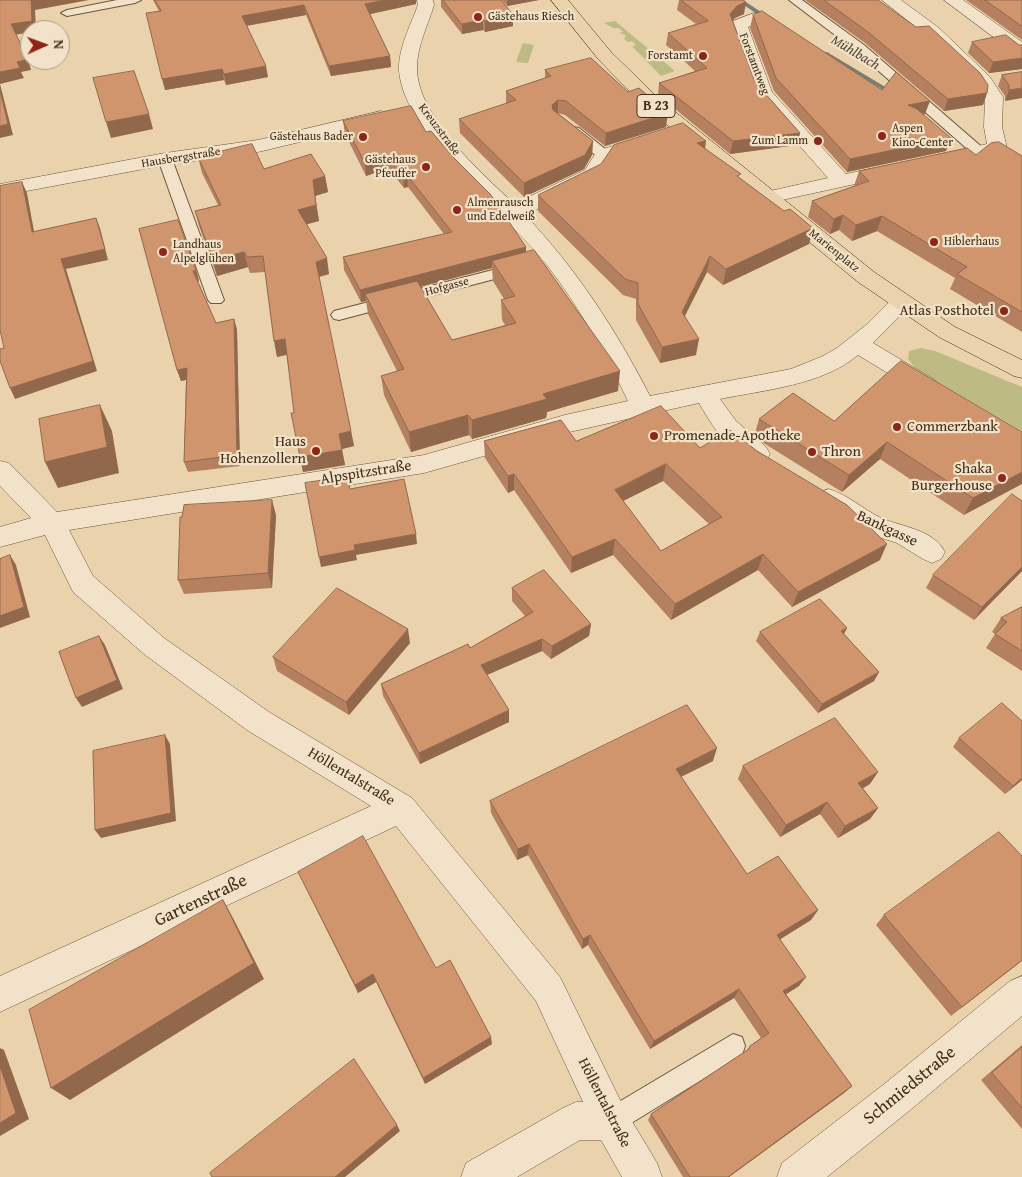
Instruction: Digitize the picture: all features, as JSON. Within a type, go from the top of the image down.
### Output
[{"type":"main road","name":"B 23","points":[[559,0],[619,71],[651,102],[670,134],[768,197]]},
{"type":"main road","name":"Marienplatz","points":[[768,197],[866,277],[902,302],[960,339],[1022,370]]},
{"type":"street","name":"Kreuzstraße","points":[[425,0],[426,5],[411,48],[409,78],[419,109],[444,142],[512,213],[538,263],[613,349],[643,406]]},
{"type":"street","points":[[890,0],[933,32],[984,81],[994,97],[993,127],[997,148],[1015,161]]},
{"type":"street","points":[[952,0],[1022,50]]},
{"type":"street","name":"Forstamtweg","points":[[754,18],[739,25],[763,94],[841,181]]},
{"type":"street","points":[[984,81],[1003,78]]},
{"type":"street","name":"Hausbergstraße","points":[[0,190],[165,159],[258,146],[419,109]]},
{"type":"street","points":[[512,213],[592,174],[604,155],[670,134]]},
{"type":"street","points":[[768,197],[997,148]]},
{"type":"street","points":[[778,468],[735,438],[724,424],[717,392],[795,376],[831,362],[858,345],[902,302]]},
{"type":"street","points":[[858,345],[946,397]]},
{"type":"street","name":"Alpspitzstraße","points":[[0,537],[52,523],[424,464],[565,424],[643,406],[717,392]]},
{"type":"street","name":"Höllentalstraße","points":[[0,470],[52,523],[83,584],[154,646],[258,721],[401,808],[548,989],[611,1120],[643,1177]]},
{"type":"street","name":"Bankgasse","points":[[808,486],[872,525],[906,536],[932,552]]},
{"type":"street","name":"Gartenstraße","points":[[0,994],[401,808]]},
{"type":"street","name":"Schmiedstraße","points":[[796,1177],[896,1098],[1022,993]]},
{"type":"street","points":[[480,1177],[576,1121],[611,1120]]},
{"type":"lane","points":[[67,13],[135,0]]},
{"type":"lane","points":[[795,0],[860,48],[972,153]]},
{"type":"lane","points":[[567,125],[604,155]]},
{"type":"lane","points":[[165,159],[216,300]]},
{"type":"lane","name":"Hofgasse","points":[[339,315],[538,263]]},
{"type":"lane","points":[[611,1120],[733,1046]]},
{"type":"shaded area","points":[[615,21],[675,71],[661,76],[632,46],[636,45],[632,41],[628,42],[624,39],[626,35],[619,33],[623,32],[619,28],[613,28],[604,23]]},
{"type":"shaded area","points":[[523,43],[534,45],[528,63],[516,62]]},
{"type":"shaded area","points":[[921,348],[935,351],[1022,387],[1022,431],[917,370],[908,359],[909,351]]},
{"type":"building","points":[[0,0],[31,0],[32,20],[20,20],[20,23],[11,24],[20,43],[20,61],[17,62],[20,68],[0,72]]},
{"type":"building","points":[[155,0],[385,0],[365,4],[390,56],[329,66],[304,5],[242,16],[266,66],[224,74],[222,69],[162,79],[146,13],[161,11]]},
{"type":"building","points":[[443,0],[501,0],[513,15],[462,24]]},
{"type":"building","points":[[681,0],[743,0],[746,2],[737,6],[730,14],[755,82],[800,133],[733,141],[659,83],[707,68],[668,33],[708,21]]},
{"type":"building","points":[[824,0],[878,0],[916,27],[929,26],[980,73],[988,85],[987,93],[948,99],[868,32]]},
{"type":"building","points":[[985,0],[1022,0],[1022,26]]},
{"type":"building","points":[[762,11],[882,90],[896,72],[930,101],[908,105],[917,109],[951,138],[850,159],[776,78],[753,15]]},
{"type":"building","points":[[1006,35],[1019,45],[1022,45],[1022,58],[993,62],[972,42]]},
{"type":"building","points":[[591,58],[628,92],[639,88],[668,113],[606,133],[566,101],[558,100],[552,105],[553,110],[593,141],[585,155],[524,183],[459,119],[516,100],[506,91],[551,76],[545,70]]},
{"type":"building","points":[[134,71],[149,114],[106,122],[93,78]]},
{"type":"building","points":[[1022,72],[1022,88],[1009,90],[1009,85],[1002,75]]},
{"type":"building","points":[[0,90],[8,124],[0,126]]},
{"type":"building","points":[[411,106],[426,132],[431,131],[453,157],[491,195],[526,247],[360,290],[343,257],[452,232],[407,175],[403,176],[386,156],[365,163],[343,121]]},
{"type":"building","points":[[683,123],[706,141],[697,143],[741,174],[737,176],[784,211],[790,209],[813,228],[726,269],[710,256],[682,312],[699,339],[662,347],[638,304],[638,283],[625,279],[538,195],[601,164],[614,145]]},
{"type":"building","points":[[999,142],[1022,156],[1022,312],[957,274],[967,267],[882,216],[856,225],[843,215],[834,219],[812,201],[869,181],[859,171],[967,148],[976,155],[991,143]]},
{"type":"building","points":[[252,144],[264,169],[311,154],[325,176],[313,180],[316,205],[298,210],[327,258],[316,262],[351,431],[339,434],[342,450],[300,457],[291,413],[294,413],[285,339],[274,341],[263,256],[247,257],[244,252],[213,260],[195,211],[221,205],[198,157]]},
{"type":"building","points":[[22,182],[32,232],[96,218],[105,249],[61,259],[93,361],[10,388],[0,361],[0,349],[4,348],[0,330],[0,186]]},
{"type":"building","points":[[178,220],[196,270],[193,271],[216,323],[234,319],[237,455],[184,462],[187,368],[177,370],[139,229]]},
{"type":"building","points":[[534,250],[620,371],[543,394],[547,399],[472,420],[468,415],[409,432],[381,376],[404,369],[365,294],[417,281],[452,340],[516,323],[501,300],[515,296],[492,261]]},
{"type":"building","points":[[901,361],[1022,432],[1022,472],[973,498],[887,442],[849,475],[759,419],[793,393],[834,421]]},
{"type":"building","points":[[100,405],[107,447],[45,462],[39,419]]},
{"type":"building","points":[[661,406],[700,448],[730,430],[757,451],[847,505],[887,544],[798,592],[763,554],[675,604],[615,539],[572,557],[514,474],[508,476],[484,441],[561,420],[576,441]],"holes":[[[666,464],[722,517],[661,551],[615,490]]]},
{"type":"building","points":[[347,477],[350,489],[404,479],[416,534],[354,545],[355,550],[319,557],[305,483]]},
{"type":"building","points":[[1012,494],[1022,501],[1022,567],[982,607],[933,575]]},
{"type":"building","points":[[272,500],[268,573],[178,580],[180,517],[182,517],[184,505]]},
{"type":"building","points":[[10,555],[24,607],[0,616],[0,559]]},
{"type":"building","points":[[544,570],[591,624],[552,646],[542,639],[481,665],[509,710],[419,753],[381,684],[468,644],[470,648],[533,612],[512,588]]},
{"type":"building","points":[[337,588],[408,629],[346,702],[273,657]]},
{"type":"building","points":[[820,599],[847,628],[841,631],[879,672],[822,704],[760,632]]},
{"type":"building","points":[[1022,607],[1022,651],[995,634],[1007,622],[1001,618]]},
{"type":"building","points":[[99,636],[117,680],[76,698],[59,652]]},
{"type":"building","points":[[1002,703],[1022,721],[1022,778],[1013,786],[959,738]]},
{"type":"building","points":[[687,705],[717,748],[676,769],[747,874],[778,856],[818,910],[777,935],[806,977],[783,991],[852,1086],[728,1177],[690,1177],[651,1114],[749,1049],[750,1046],[769,1033],[739,989],[654,1041],[590,935],[583,939],[529,844],[518,849],[490,801]]},
{"type":"building","points":[[835,718],[878,772],[858,783],[878,808],[845,826],[827,802],[786,825],[743,766]]},
{"type":"building","points":[[165,735],[171,813],[95,830],[93,751]]},
{"type":"building","points":[[999,832],[1022,856],[1022,960],[962,1007],[884,915]]},
{"type":"building","points":[[363,836],[436,968],[450,960],[491,1037],[423,1078],[373,974],[355,985],[298,872]]},
{"type":"building","points":[[223,900],[254,963],[51,1088],[29,1010]]},
{"type":"building","points":[[1022,1047],[1022,1108],[992,1073]]},
{"type":"building","points":[[354,1059],[397,1125],[335,1177],[212,1177],[210,1173]]},
{"type":"building","points":[[0,1066],[16,1113],[0,1123]]},
{"type":"waterway","name":"Mühlbach","points":[[739,0],[770,20]]},
{"type":"waterway","name":"Mühlbach","points":[[825,53],[894,94]]},
{"type":"place","name":"Gästehaus Riesch","points":[[478,17]]},
{"type":"place","name":"Forstamt","points":[[703,56]]},
{"type":"place","name":"Aspen Kino-Center","points":[[882,136]]},
{"type":"place","name":"Gästehaus Bader","points":[[363,137]]},
{"type":"place","name":"Zum Lamm","points":[[818,141]]},
{"type":"place","name":"Gästehaus Pfeuffer","points":[[426,167]]},
{"type":"place","name":"Almenrausch und Edelweiß","points":[[457,210]]},
{"type":"place","name":"Hiblerhaus","points":[[934,242]]},
{"type":"place","name":"Landhaus Alpelglühen","points":[[163,252]]},
{"type":"place","name":"Atlas Posthotel","points":[[1004,311]]},
{"type":"place","name":"Commerzbank","points":[[897,427]]},
{"type":"place","name":"Promenade-Apotheke","points":[[654,436]]},
{"type":"place","name":"Haus Hohenzollern","points":[[316,451]]},
{"type":"place","name":"Thron","points":[[812,452]]},
{"type":"place","name":"Shaka Burgerhouse","points":[[1002,478]]}]
